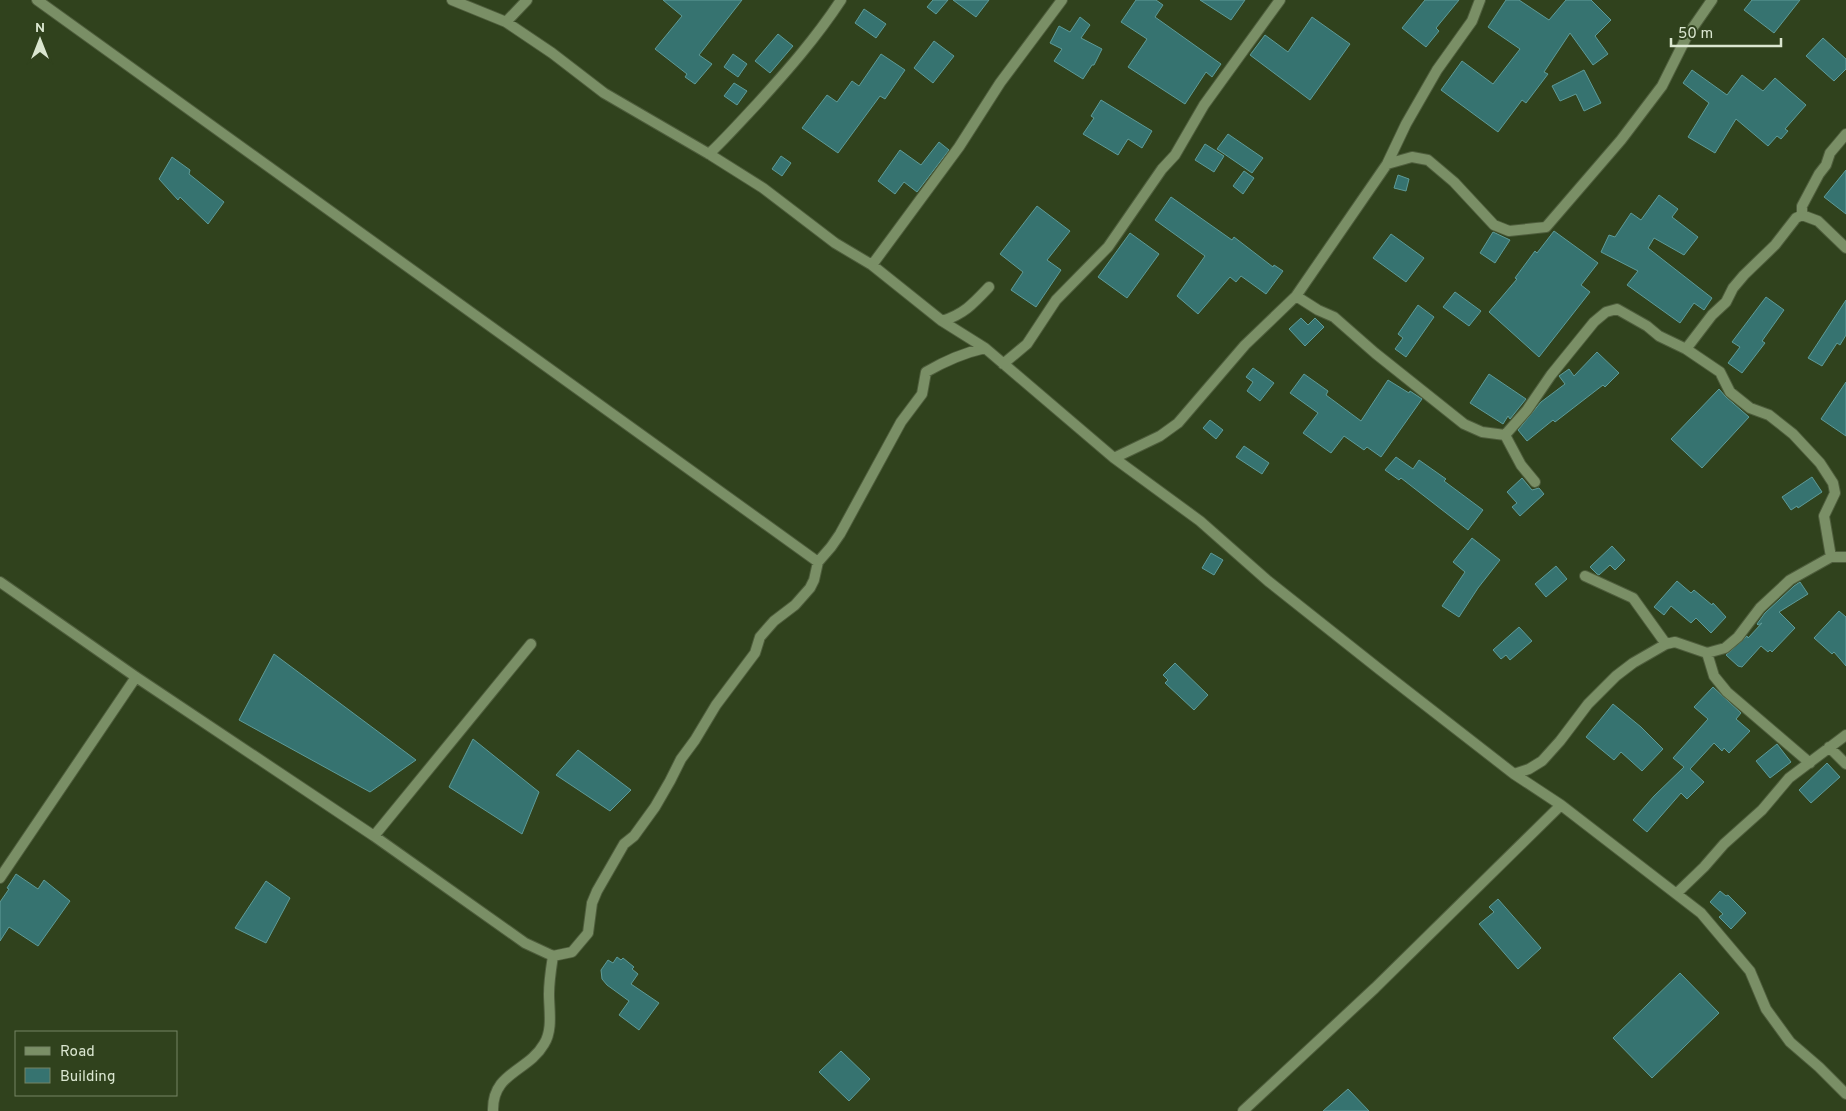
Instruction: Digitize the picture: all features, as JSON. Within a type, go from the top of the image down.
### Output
[{"type":"street","points":[[37,0],[818,562]]},
{"type":"street","points":[[452,0],[506,22],[552,53],[604,93],[763,188],[835,243],[872,265],[942,321],[985,348],[1114,458],[1200,521],[1268,581],[1514,774],[1561,805],[1701,913],[1750,971],[1766,1009],[1790,1042],[1846,1094]]},
{"type":"street","points":[[506,22],[527,0]]},
{"type":"street","points":[[709,154],[730,135],[811,43],[841,0]]},
{"type":"street","points":[[872,265],[954,155],[1000,83],[1062,0]]},
{"type":"street","points":[[1003,364],[1027,344],[1056,300],[1108,247],[1162,169],[1175,155],[1204,105],[1280,0]]},
{"type":"street","points":[[1114,458],[1160,436],[1178,423],[1245,345],[1296,296],[1387,164],[1406,124],[1436,70],[1472,21],[1480,0]]},
{"type":"street","points":[[1387,164],[1412,157],[1428,160],[1454,182],[1494,224],[1509,231],[1546,227],[1621,140],[1662,86],[1687,36],[1712,0]]},
{"type":"street","points":[[1802,214],[1802,206],[1826,165],[1830,153],[1846,134]]},
{"type":"street","points":[[1802,214],[1818,221],[1846,248]]},
{"type":"street","points":[[1686,350],[1712,316],[1726,302],[1733,288],[1744,275],[1769,252],[1796,218],[1802,214]]},
{"type":"street","points":[[942,321],[957,316],[970,307],[989,287]]},
{"type":"street","points":[[1296,296],[1318,310],[1334,317],[1375,353],[1464,424],[1482,432],[1505,435]]},
{"type":"street","points":[[1505,435],[1528,410],[1576,343],[1594,322],[1606,312],[1617,309],[1720,372],[1730,392],[1750,408],[1769,414],[1794,434],[1820,463],[1833,484],[1834,494],[1824,516],[1831,557]]},
{"type":"street","points":[[0,582],[136,677],[374,836],[525,943],[553,956],[572,952],[588,932],[592,903],[624,844],[634,836],[655,807],[681,759],[716,706],[755,653],[760,637],[774,621],[795,605],[810,588],[818,562],[840,534],[901,422],[922,394],[926,372],[966,352],[985,348]]},
{"type":"street","points":[[1505,435],[1521,465],[1535,482]]},
{"type":"street","points":[[1514,774],[1529,769],[1542,761],[1588,704],[1616,676],[1633,663],[1666,644],[1675,642],[1707,653],[1725,648],[1738,638],[1760,608],[1790,580],[1831,557],[1846,557]]},
{"type":"street","points":[[1585,576],[1633,598],[1666,644]]},
{"type":"street","points":[[374,836],[531,644]]},
{"type":"street","points":[[1707,653],[1714,676],[1727,692],[1810,763]]},
{"type":"street","points":[[0,878],[136,677]]},
{"type":"street","points":[[1677,893],[1724,844],[1762,810],[1789,778],[1846,735]]},
{"type":"street","points":[[1829,747],[1846,764]]},
{"type":"street","points":[[1244,1111],[1376,988],[1561,805]]},
{"type":"street","points":[[493,1111],[492,1099],[497,1088],[531,1059],[544,1044],[550,1016],[550,976],[553,956]]},
{"type":"building","points":[[663,0],[742,0],[699,55],[712,64],[695,84],[685,77],[687,74],[655,49],[682,16]]},
{"type":"building","points":[[933,0],[948,0],[936,14],[927,7]]},
{"type":"building","points":[[953,0],[989,0],[976,17]]},
{"type":"building","points":[[1136,0],[1156,0],[1163,5],[1155,17],[1221,64],[1212,77],[1206,72],[1185,104],[1128,67],[1147,39],[1121,22]]},
{"type":"building","points":[[1200,0],[1245,0],[1231,20]]},
{"type":"building","points":[[1425,0],[1459,0],[1436,28],[1439,31],[1426,47],[1402,28]]},
{"type":"building","points":[[1506,0],[1519,0],[1549,20],[1566,0],[1591,0],[1611,20],[1595,36],[1608,54],[1593,65],[1570,33],[1544,72],[1548,74],[1526,103],[1522,100],[1498,132],[1441,90],[1462,61],[1493,84],[1520,49],[1488,27]]},
{"type":"building","points":[[1752,0],[1800,0],[1774,33],[1744,10]]},
{"type":"building","points":[[864,9],[886,24],[876,38],[855,23]]},
{"type":"building","points":[[1080,17],[1090,25],[1081,38],[1102,49],[1094,65],[1092,65],[1083,79],[1054,61],[1062,49],[1050,43],[1059,26],[1070,32]]},
{"type":"building","points":[[1312,17],[1350,44],[1310,100],[1250,55],[1265,35],[1288,52]]},
{"type":"building","points":[[778,34],[793,46],[770,73],[755,61]]},
{"type":"building","points":[[1823,38],[1846,59],[1846,69],[1834,81],[1806,56]]},
{"type":"building","points":[[934,41],[954,56],[933,83],[914,68]]},
{"type":"building","points":[[733,54],[747,64],[738,77],[724,67]]},
{"type":"building","points":[[881,54],[905,70],[885,99],[880,96],[838,153],[802,128],[827,95],[837,102],[852,81],[859,86]]},
{"type":"building","points":[[1584,70],[1601,103],[1584,111],[1576,94],[1560,101],[1552,86]]},
{"type":"building","points":[[1692,70],[1727,95],[1742,75],[1763,91],[1775,78],[1806,105],[1785,129],[1788,131],[1781,139],[1777,136],[1768,146],[1736,119],[1715,153],[1688,137],[1709,103],[1683,83]]},
{"type":"building","points":[[734,83],[747,91],[737,105],[724,96]]},
{"type":"building","points":[[1101,100],[1152,131],[1142,148],[1128,139],[1118,155],[1083,134],[1094,118],[1091,116]]},
{"type":"building","points":[[1228,134],[1263,158],[1252,173],[1217,149]]},
{"type":"building","points":[[939,142],[949,150],[917,192],[904,182],[895,194],[878,181],[900,150],[921,165]]},
{"type":"building","points":[[1205,144],[1224,156],[1214,172],[1195,160]]},
{"type":"building","points":[[781,156],[791,163],[782,176],[772,169]]},
{"type":"building","points":[[172,157],[190,170],[189,174],[224,202],[208,224],[180,197],[178,200],[159,179]]},
{"type":"building","points":[[1846,170],[1846,214],[1824,197]]},
{"type":"building","points":[[1244,171],[1254,178],[1243,194],[1233,186]]},
{"type":"building","points":[[1398,175],[1409,179],[1406,191],[1394,188]]},
{"type":"building","points":[[1659,195],[1678,209],[1672,217],[1698,237],[1684,255],[1654,238],[1648,248],[1712,298],[1704,310],[1694,303],[1680,323],[1627,285],[1638,271],[1601,252],[1609,235],[1615,237],[1631,213],[1641,220]]},
{"type":"building","points":[[1171,197],[1232,240],[1234,237],[1273,267],[1274,265],[1283,271],[1266,294],[1241,276],[1236,282],[1230,277],[1198,314],[1177,296],[1205,256],[1155,220]]},
{"type":"building","points":[[1037,206],[1070,231],[1047,260],[1061,270],[1036,307],[1011,290],[1023,272],[1000,254]]},
{"type":"building","points":[[1554,231],[1598,263],[1581,285],[1590,292],[1539,357],[1489,312],[1517,279],[1515,278],[1535,251],[1537,253]]},
{"type":"building","points":[[1493,232],[1510,240],[1495,263],[1480,253]]},
{"type":"building","points":[[1130,233],[1159,254],[1127,298],[1098,277]]},
{"type":"building","points":[[1391,234],[1424,258],[1406,282],[1373,258]]},
{"type":"building","points":[[1455,292],[1481,311],[1469,326],[1443,307]]},
{"type":"building","points":[[1766,297],[1784,310],[1762,341],[1765,343],[1742,373],[1728,363],[1740,347],[1732,342]]},
{"type":"building","points":[[1846,300],[1846,335],[1840,345],[1837,343],[1822,366],[1808,358]]},
{"type":"building","points":[[1418,305],[1434,317],[1406,357],[1395,349],[1403,338],[1398,334]]},
{"type":"building","points":[[1301,318],[1308,325],[1315,318],[1324,327],[1305,346],[1289,329]]},
{"type":"building","points":[[1597,352],[1619,373],[1605,387],[1603,385],[1527,441],[1518,430],[1541,402],[1565,384],[1559,376],[1569,369],[1574,376]]},
{"type":"building","points":[[1253,368],[1274,383],[1260,401],[1247,391],[1253,382],[1246,377]]},
{"type":"building","points":[[1304,374],[1328,391],[1326,395],[1361,421],[1388,380],[1422,399],[1381,457],[1367,447],[1364,450],[1344,436],[1331,453],[1303,433],[1318,413],[1290,393]]},
{"type":"building","points":[[1489,374],[1526,399],[1510,419],[1508,416],[1503,424],[1470,403]]},
{"type":"building","points":[[1846,382],[1846,436],[1821,419]]},
{"type":"building","points":[[1719,389],[1749,417],[1702,468],[1671,439]]},
{"type":"building","points":[[1210,420],[1223,430],[1216,439],[1203,428]]},
{"type":"building","points":[[1244,446],[1269,463],[1262,474],[1236,457]]},
{"type":"building","points":[[1396,457],[1413,469],[1419,460],[1446,479],[1444,481],[1483,510],[1468,530],[1401,478],[1399,480],[1385,470]]},
{"type":"building","points":[[1812,477],[1822,492],[1798,508],[1797,506],[1791,510],[1782,497]]},
{"type":"building","points":[[1522,478],[1532,490],[1539,488],[1544,494],[1520,516],[1512,507],[1517,503],[1507,492]]},
{"type":"building","points":[[1472,538],[1500,560],[1478,588],[1459,617],[1442,606],[1465,572],[1453,562]]},
{"type":"building","points":[[1612,546],[1625,560],[1615,570],[1610,565],[1599,575],[1590,567]]},
{"type":"building","points":[[1211,553],[1223,560],[1214,575],[1202,568]]},
{"type":"building","points":[[1556,566],[1567,579],[1546,597],[1535,584]]},
{"type":"building","points":[[1677,581],[1691,593],[1694,590],[1712,605],[1713,603],[1726,617],[1711,633],[1696,618],[1691,623],[1671,606],[1664,615],[1654,607]]},
{"type":"building","points":[[1800,582],[1808,594],[1779,612],[1795,628],[1772,652],[1770,650],[1768,652],[1761,646],[1742,667],[1738,666],[1726,655],[1747,636],[1748,638],[1762,623],[1757,624],[1765,613]]},
{"type":"building","points":[[1839,611],[1846,617],[1846,666],[1834,652],[1832,654],[1814,638]]},
{"type":"building","points":[[1519,627],[1532,641],[1510,660],[1506,655],[1501,659],[1493,650]]},
{"type":"building","points":[[274,654],[416,760],[370,792],[239,720]]},
{"type":"building","points":[[1175,663],[1208,695],[1194,710],[1165,683],[1168,680],[1163,675]]},
{"type":"building","points":[[1713,687],[1741,713],[1736,719],[1750,731],[1729,753],[1724,748],[1722,751],[1714,743],[1690,769],[1704,782],[1687,799],[1681,793],[1647,832],[1633,820],[1654,796],[1684,767],[1673,758],[1708,719],[1694,707]]},
{"type":"building","points":[[1613,704],[1641,727],[1663,749],[1642,771],[1621,752],[1614,760],[1586,737]]},
{"type":"building","points":[[473,739],[539,792],[522,834],[449,787]]},
{"type":"building","points":[[1777,744],[1791,762],[1770,778],[1756,761]]},
{"type":"building","points":[[578,750],[631,790],[610,811],[556,775]]},
{"type":"building","points":[[1827,763],[1840,777],[1811,803],[1799,790]]},
{"type":"building","points":[[16,874],[38,889],[44,880],[70,901],[38,946],[9,927],[0,941],[0,902]]},
{"type":"building","points":[[266,881],[290,898],[266,943],[235,928]]},
{"type":"building","points":[[1720,891],[1726,896],[1728,895],[1746,913],[1731,929],[1719,917],[1723,914],[1710,902]]},
{"type":"building","points":[[1498,899],[1541,948],[1518,969],[1479,924],[1494,912],[1489,907]]},
{"type":"building","points":[[617,957],[621,960],[623,958],[634,967],[632,969],[638,974],[631,984],[659,1003],[639,1030],[619,1015],[629,1001],[602,979],[601,970],[608,960],[613,963]]},
{"type":"building","points":[[1680,973],[1719,1013],[1652,1078],[1613,1038]]},
{"type":"building","points":[[841,1051],[870,1079],[849,1101],[819,1072]]},
{"type":"building","points":[[1348,1089],[1369,1111],[1323,1111]]}]
